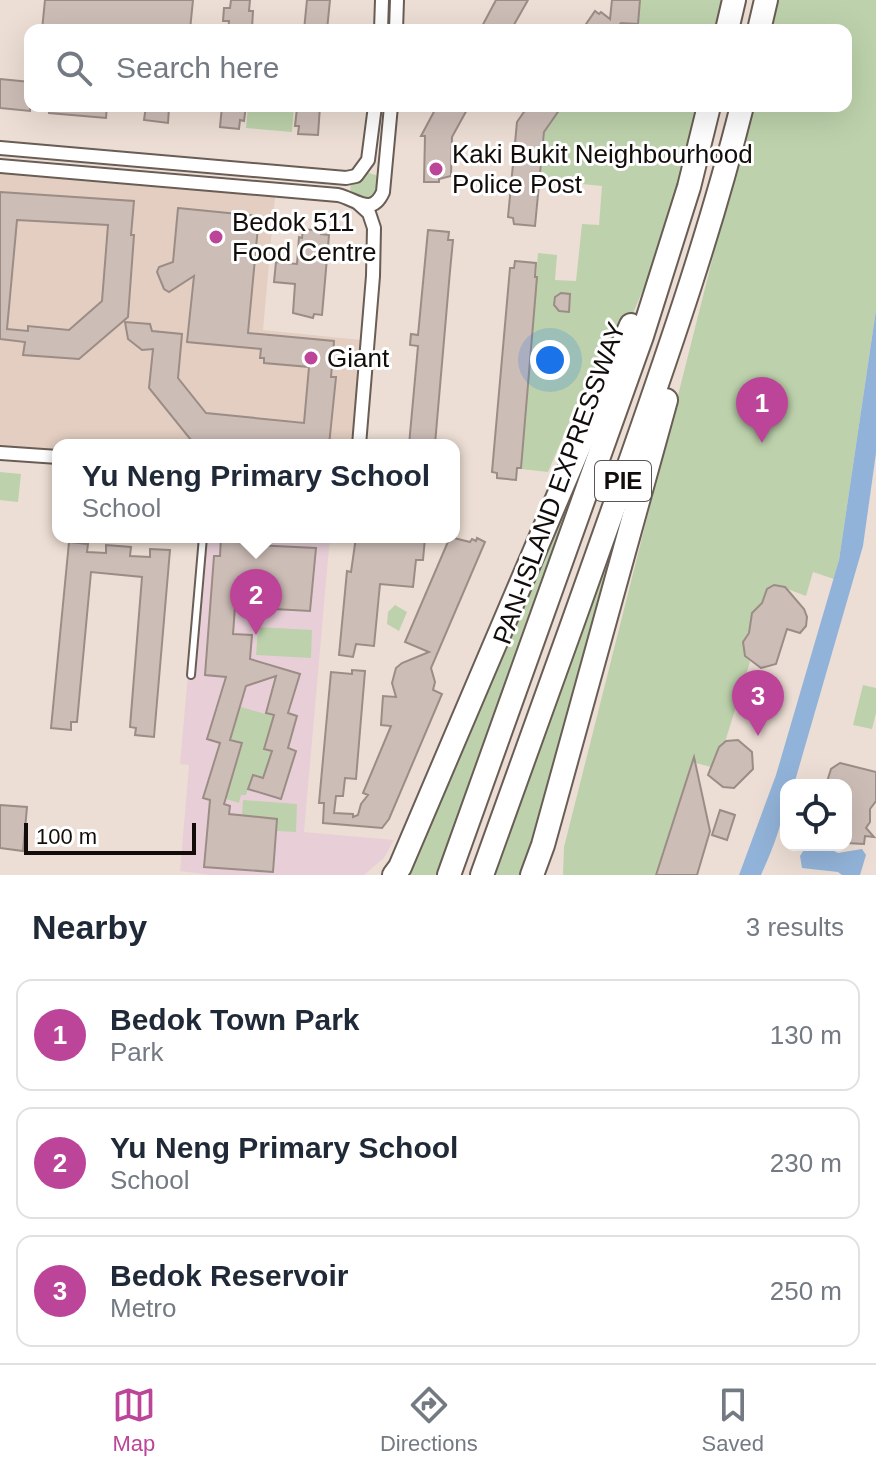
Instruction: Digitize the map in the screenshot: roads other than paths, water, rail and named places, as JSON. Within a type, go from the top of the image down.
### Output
[{"type":"highway","points":[[728,24],[734,0]]},
{"type":"highway","points":[[760,24],[766,0]]},
{"type":"highway","name":"PAN-ISLAND EXPRESSWAY","points":[[449,875],[642,336],[689,187],[708,112]]},
{"type":"highway","name":"PIE","points":[[482,875],[683,310],[740,112]]},
{"type":"highway","points":[[398,872],[689,187]]},
{"type":"highway","points":[[532,875],[543,845],[685,331],[683,310]]},
{"type":"highway","points":[[543,845],[543,875]]},
{"type":"street","points":[[381,24],[382,0]]},
{"type":"street","points":[[396,24],[397,0]]},
{"type":"street","points":[[359,439],[374,228],[369,213],[350,190],[356,176],[366,166],[374,112]]},
{"type":"street","points":[[0,166],[338,195],[365,205],[375,203],[383,190],[390,112]]},
{"type":"street","points":[[0,148],[348,179],[365,172],[381,180],[383,190]]},
{"type":"street","points":[[0,453],[52,457]]},
{"type":"lane","points":[[191,675],[202,543]]},
{"type":"water","points":[[876,310],[876,453],[863,546],[796,779],[780,779],[780,826],[775,842],[761,875],[739,875],[776,775],[839,560]]},
{"type":"water","points":[[862,849],[866,855],[860,875],[802,868],[800,856],[803,851],[838,853]]},
{"type":"place","name":"Kaki Bukit Neighbourhood Police Post","points":[[436,169]]},
{"type":"place","name":"Bedok 511 Food Centre","points":[[216,237]]},
{"type":"place","name":"Giant","points":[[311,358]]},
{"type":"place","name":"Bedok Town Park","points":[[762,443]]},
{"type":"place","name":"Yu Neng Primary School","points":[[256,635]]},
{"type":"place","name":"Bedok Reservoir","points":[[758,736]]}]
